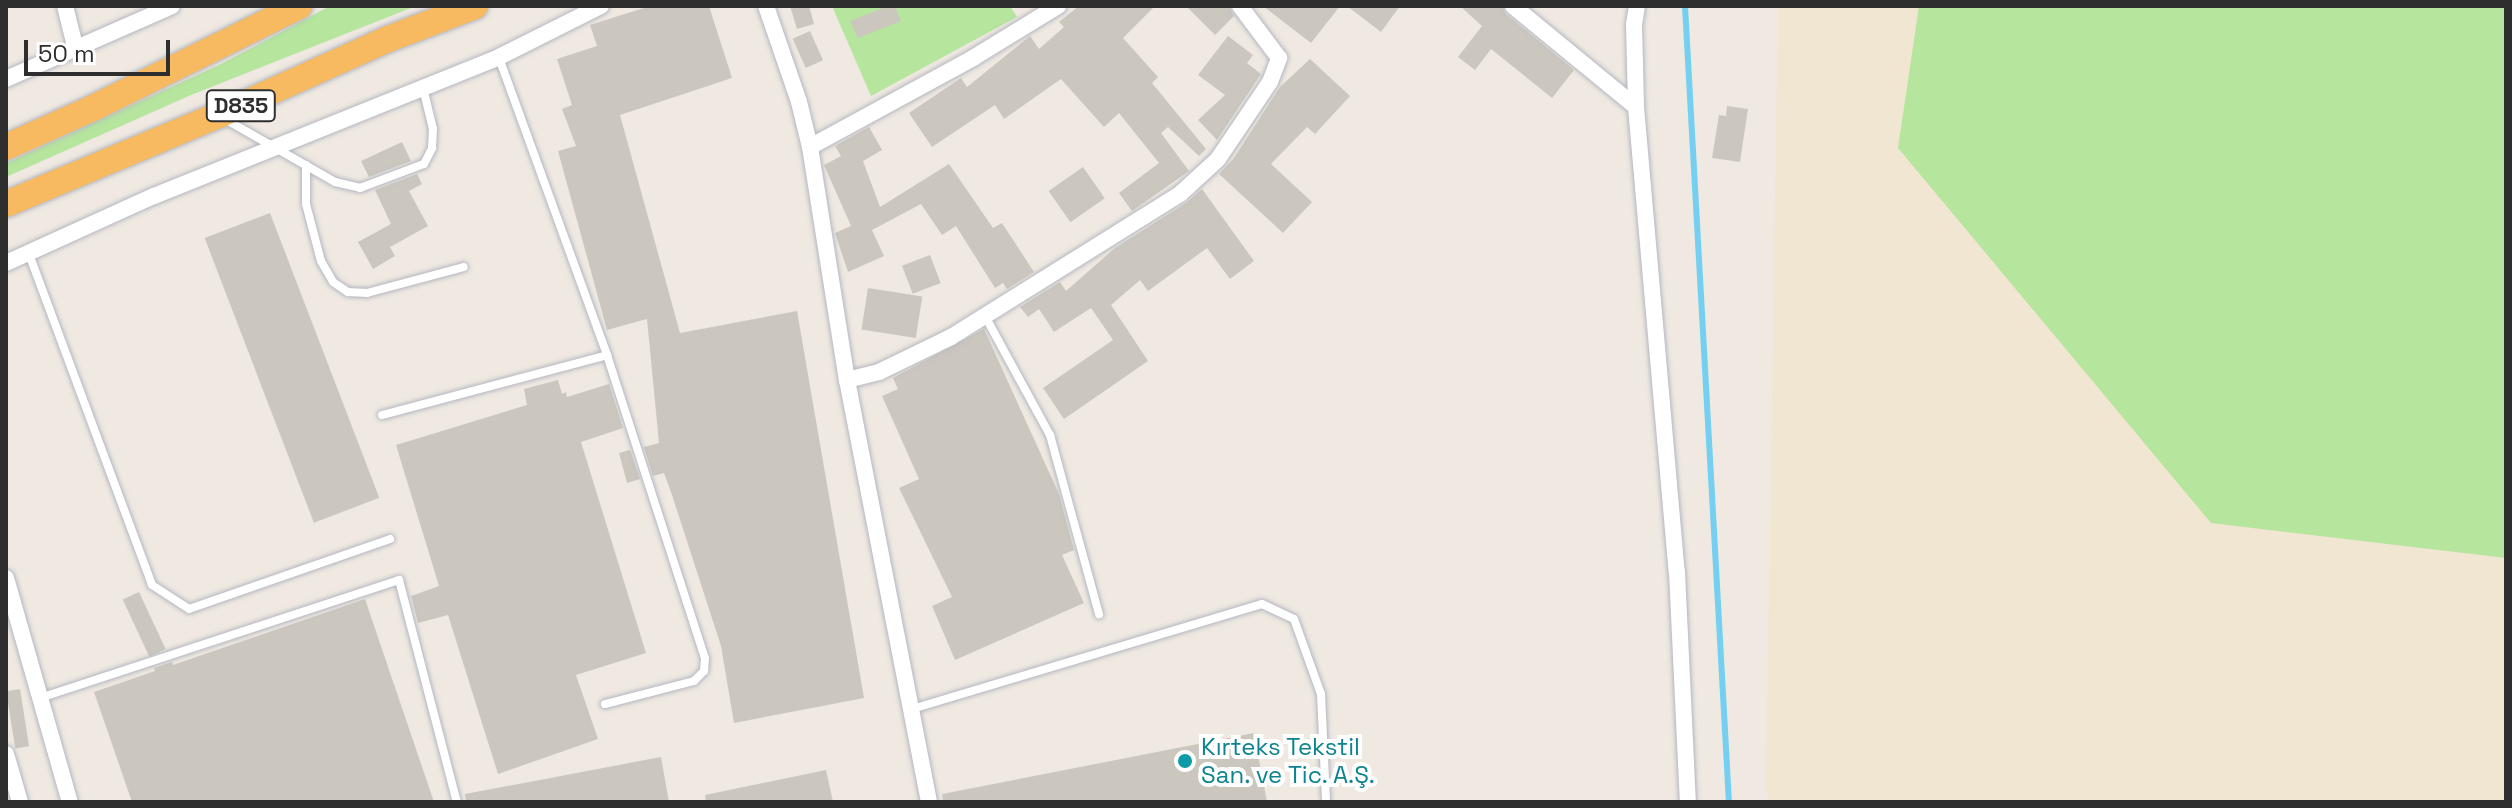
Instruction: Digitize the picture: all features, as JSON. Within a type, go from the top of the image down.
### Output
[{"type":"highway","name":"D835","points":[[6,147],[299,6]]},
{"type":"highway","name":"D835","points":[[6,204],[219,115],[388,39],[475,6]]},
{"type":"street","points":[[65,6],[76,50]]},
{"type":"street","points":[[6,79],[172,6]]},
{"type":"street","points":[[6,263],[154,196],[499,57],[601,6]]},
{"type":"street","points":[[766,6],[799,102],[810,147],[847,380],[929,802]]},
{"type":"street","points":[[810,147],[973,58],[1058,6]]},
{"type":"street","points":[[847,380],[879,372],[951,337],[1180,194],[1218,159],[1270,82],[1279,58],[1240,6]]},
{"type":"street","points":[[1513,6],[1636,107]]},
{"type":"street","points":[[1637,6],[1634,24],[1636,107],[1677,572],[1688,802]]},
{"type":"street","points":[[6,578],[70,802]]},
{"type":"street","points":[[6,754],[20,802]]},
{"type":"lane","points":[[499,57],[607,355],[705,658],[704,671],[694,681],[605,704]]},
{"type":"lane","points":[[219,115],[335,182],[360,188],[424,164],[432,148],[433,129],[423,88]]},
{"type":"lane","points":[[306,165],[306,204],[321,261],[333,282],[340,287],[348,292],[367,293],[464,267]]},
{"type":"lane","points":[[29,254],[152,585],[189,609],[390,539]]},
{"type":"lane","points":[[985,316],[1050,435],[1099,614]]},
{"type":"lane","points":[[382,415],[607,355]]},
{"type":"lane","points":[[40,698],[399,580],[457,802]]},
{"type":"lane","points":[[911,709],[1262,604],[1294,619],[1321,694],[1326,802]]},
{"type":"shaded area","points":[[1778,6],[2506,6],[2506,802],[1771,802],[1766,790]]},
{"type":"green space","points":[[330,6],[416,6],[191,95],[6,177],[6,163],[221,64]]},
{"type":"green space","points":[[832,6],[1010,6],[1017,17],[871,96]]},
{"type":"green space","points":[[1919,6],[2506,6],[2506,558],[2211,523],[1898,148]]},
{"type":"building","points":[[650,6],[709,6],[732,78],[620,115],[680,333],[797,311],[864,698],[734,723],[721,646],[672,495],[664,473],[653,476],[644,447],[659,443],[647,319],[607,330],[558,151],[576,146],[562,109],[572,105],[557,59],[597,46],[590,25]]},
{"type":"building","points":[[790,6],[809,6],[814,24],[797,29]]},
{"type":"building","points":[[895,6],[901,21],[858,38],[850,21]]},
{"type":"building","points":[[1079,6],[1155,6],[1123,38],[1158,77],[1152,83],[1206,149],[1199,156],[1168,127],[1161,133],[1189,171],[1132,211],[1119,193],[1159,163],[1119,113],[1104,127],[1061,79],[1004,119],[995,105],[932,147],[909,113],[961,78],[967,87],[1030,36],[1039,49],[1064,27],[1059,22]]},
{"type":"building","points":[[1186,6],[1229,6],[1234,16],[1215,35]]},
{"type":"building","points":[[1263,6],[1340,6],[1311,43]]},
{"type":"building","points":[[1347,6],[1400,6],[1381,32]]},
{"type":"building","points":[[1460,6],[1502,6],[1506,14],[1574,70],[1552,98],[1491,49],[1475,70],[1458,57],[1482,26]]},
{"type":"building","points":[[810,31],[823,60],[806,68],[793,39]]},
{"type":"building","points":[[1228,36],[1253,55],[1247,63],[1261,74],[1217,140],[1198,120],[1225,95],[1198,75]]},
{"type":"building","points":[[1310,59],[1350,96],[1315,134],[1307,127],[1271,164],[1312,202],[1283,233],[1219,174],[1234,158],[1280,87]]},
{"type":"building","points":[[1727,106],[1748,109],[1740,162],[1712,158],[1719,115],[1726,116]]},
{"type":"building","points":[[869,127],[882,150],[863,161],[880,207],[949,164],[993,228],[1002,223],[1034,272],[1007,289],[1003,283],[995,288],[956,226],[942,235],[921,204],[872,230],[884,256],[848,272],[835,233],[851,226],[824,165],[841,156],[835,146]]},
{"type":"building","points":[[402,142],[411,161],[369,177],[361,161]]},
{"type":"building","points":[[1083,167],[1105,198],[1070,222],[1049,191]]},
{"type":"building","points":[[417,174],[422,184],[409,191],[428,226],[390,247],[395,256],[373,269],[358,242],[391,224],[375,190]]},
{"type":"building","points":[[1202,189],[1254,261],[1230,279],[1207,248],[1148,291],[1140,280],[1111,305],[1148,361],[1064,419],[1043,388],[1113,340],[1091,308],[1054,332],[1039,309],[1028,317],[1020,307],[1060,282],[1066,291],[1115,248],[1186,203]]},
{"type":"building","points":[[270,213],[379,498],[314,523],[205,238]]},
{"type":"building","points":[[930,255],[941,283],[913,294],[902,266]]},
{"type":"building","points":[[868,288],[922,297],[916,338],[861,329]]},
{"type":"building","points":[[984,329],[1059,494],[1074,550],[1062,555],[1084,603],[955,660],[932,606],[952,597],[899,488],[919,479],[882,396],[898,389],[893,378]]},
{"type":"building","points":[[558,380],[562,394],[566,392],[567,397],[609,384],[623,428],[581,442],[646,653],[576,675],[598,739],[498,774],[448,615],[418,623],[411,596],[439,586],[396,445],[527,405],[524,389]]},
{"type":"building","points":[[630,450],[640,479],[627,483],[619,453]]},
{"type":"building","points":[[139,592],[166,649],[149,657],[123,600]]},
{"type":"building","points":[[365,599],[434,802],[132,802],[94,692],[155,671],[154,668],[172,662],[173,665]]},
{"type":"building","points":[[20,689],[29,746],[15,748],[6,691]]},
{"type":"building","name":"Kırteks Tekstil San. ve Tic. A.Ş.","points":[[1254,733],[1267,802],[943,802],[942,794]]},
{"type":"building","points":[[661,757],[669,802],[466,802],[465,794]]},
{"type":"building","points":[[826,770],[833,802],[706,802],[705,795]]},
{"type":"waterway","points":[[1685,6],[1729,802]]},
{"type":"place","name":"Kırteks Tekstil San. ve Tic. A.Ş.","points":[[1185,761]]}]
